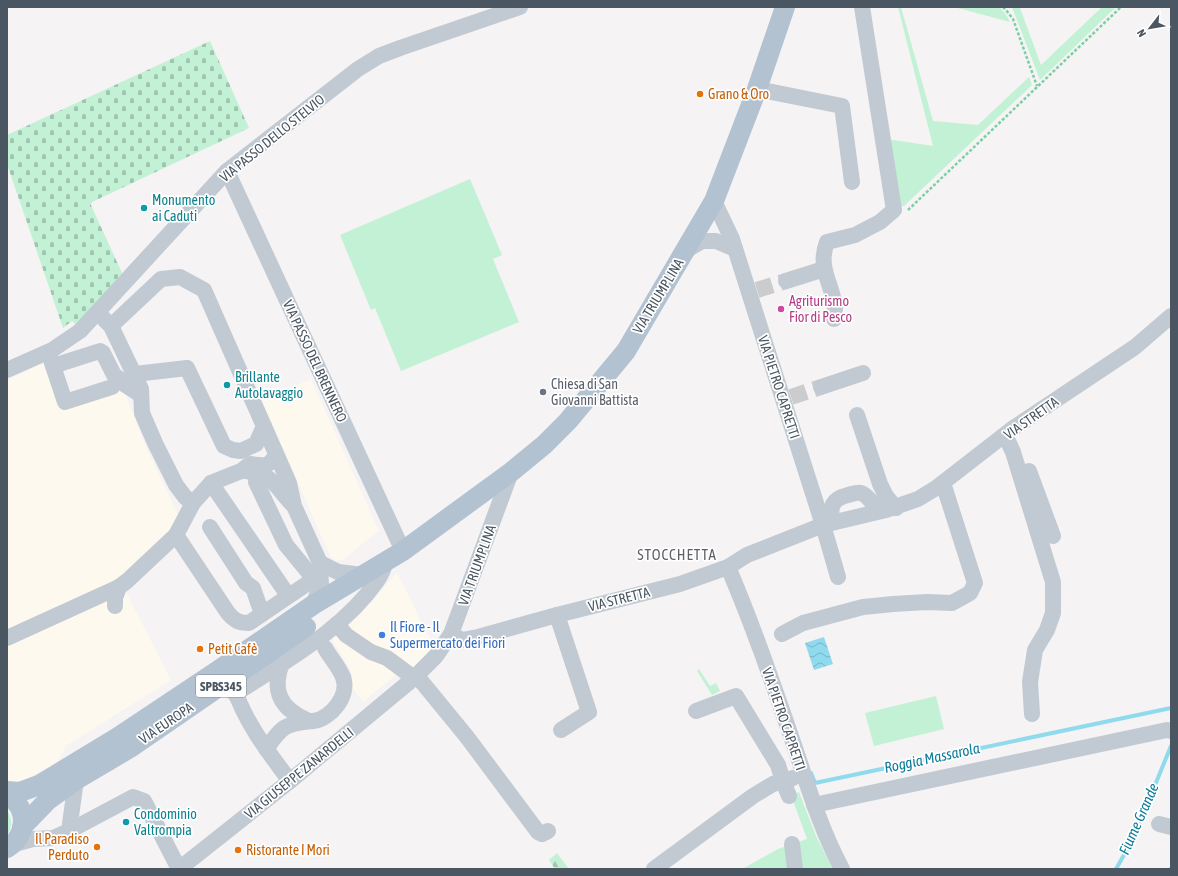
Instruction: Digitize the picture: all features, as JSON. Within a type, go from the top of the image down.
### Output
[{"type":"main road","name":"VIA TRIUMPLINA","points":[[395,556],[511,472],[544,445],[568,421],[626,351],[714,201],[757,89],[785,7]]},
{"type":"main road","name":"VIA EUROPA","points":[[7,791],[20,792],[39,785],[124,732],[312,605],[395,556]]},
{"type":"main road","name":"VIA EUROPA","points":[[8,849],[18,837],[22,828],[48,800],[76,780],[233,687],[335,607],[395,556]]},
{"type":"main road","points":[[7,794],[20,808],[23,818],[22,828]]},
{"type":"street","name":"VIA PASSO DELLO STELVIO","points":[[7,370],[50,359],[80,331],[227,171],[358,69],[379,56],[520,7]]},
{"type":"street","points":[[834,319],[835,307],[824,269],[823,252],[827,242],[854,235],[880,222],[894,210],[862,7]]},
{"type":"street","points":[[757,89],[842,106],[852,182]]},
{"type":"street","name":"VIA PASSO DEL BRENNERO","points":[[227,171],[395,556]]},
{"type":"street","name":"VIA PIETRO CAPRETTI","points":[[714,201],[732,239],[753,291],[828,524],[838,577]]},
{"type":"street","points":[[685,251],[702,241],[716,241],[735,249]]},
{"type":"street","points":[[786,280],[824,269]]},
{"type":"street","points":[[111,326],[161,279],[180,277],[204,290],[289,483],[294,506],[320,562],[321,585],[312,605]]},
{"type":"street","points":[[97,312],[111,326],[135,374],[141,389],[142,413],[176,485],[184,497],[194,503]]},
{"type":"street","name":"VIA STRETTA","points":[[451,634],[462,640],[478,637],[557,615],[680,584],[728,568],[747,555],[828,524],[891,509],[918,499],[943,483],[1009,432],[1135,347],[1171,316]]},
{"type":"street","points":[[112,387],[65,402],[50,359],[100,351],[103,353],[114,375],[124,384],[141,395]]},
{"type":"street","points":[[135,374],[187,368],[224,446],[233,450],[241,451],[256,444],[264,426]]},
{"type":"street","points":[[821,387],[863,373]]},
{"type":"street","points":[[857,415],[880,484],[891,509]]},
{"type":"street","points":[[1009,432],[1053,536]]},
{"type":"street","points":[[1009,432],[1013,452],[1053,582],[1053,614],[1047,630],[1035,650],[1030,682],[1032,714]]},
{"type":"street","points":[[7,638],[29,633],[59,620],[119,587],[176,534],[194,503],[211,483],[241,471],[250,464],[264,466],[272,462],[276,454]]},
{"type":"street","points":[[241,471],[258,473],[275,483],[294,506]]},
{"type":"street","name":"VIA TRIUMPLINA","points":[[451,634],[511,472]]},
{"type":"street","points":[[176,534],[228,613],[235,621],[249,623],[311,581],[309,573],[289,551],[256,482]]},
{"type":"street","points":[[211,483],[285,591]]},
{"type":"street","points":[[782,634],[803,623],[863,607],[927,602],[952,603],[970,593],[975,583],[943,483]]},
{"type":"street","points":[[828,524],[834,502],[839,498],[850,494],[860,493],[867,496],[875,505],[891,509]]},
{"type":"street","points":[[210,527],[246,583],[253,588],[259,616]]},
{"type":"street","points":[[282,538],[305,529]]},
{"type":"street","points":[[290,781],[266,749],[247,718],[233,687],[282,663],[337,624],[350,613],[378,580],[395,556]]},
{"type":"street","points":[[320,562],[338,572],[363,575]]},
{"type":"street","name":"VIA PIETRO CAPRETTI","points":[[728,568],[782,710],[814,805],[833,853],[842,869]]},
{"type":"street","points":[[92,603],[115,606],[115,598],[119,587]]},
{"type":"street","points":[[557,615],[589,712],[561,730]]},
{"type":"street","points":[[337,624],[346,635],[371,652],[387,658],[416,677],[467,737],[538,832],[542,834],[548,830]]},
{"type":"street","points":[[416,677],[436,656],[451,634]]},
{"type":"street","points":[[282,663],[278,674],[277,688],[280,698],[287,708],[296,715],[314,721],[332,712],[342,695],[344,685],[343,678],[324,648]]},
{"type":"street","name":"VIA GIUSEPPE ZANARDELLI","points":[[179,869],[290,781],[416,677]]},
{"type":"street","points":[[696,711],[736,696],[778,766],[789,796]]},
{"type":"street","points":[[266,749],[284,727],[308,720]]},
{"type":"street","points":[[814,805],[1169,730]]},
{"type":"street","points":[[654,869],[753,796],[773,784],[804,774]]},
{"type":"street","points":[[69,831],[76,780]]},
{"type":"street","points":[[8,849],[33,839],[53,838],[133,797],[144,801],[179,869]]},
{"type":"street","points":[[792,844],[795,869]]},
{"type":"path","points":[[1003,7],[1013,19],[1037,87]]},
{"type":"path","points":[[894,210],[905,212],[1121,7]]},
{"type":"shaded area","points":[[46,362],[63,407],[123,388],[145,445],[180,519],[120,580],[171,680],[66,746],[57,763],[14,785],[7,786],[7,380]]},
{"type":"shaded area","points":[[311,379],[379,531],[344,559],[336,561],[330,556],[262,401]]},
{"type":"shaded area","name":"Il Fiore - Il Supermercato dei Fiori","points":[[397,572],[433,645],[413,670],[397,674],[363,702],[352,688],[352,675],[332,640],[359,616]]},
{"type":"green space","points":[[898,7],[901,7],[933,121],[978,125],[1029,77],[1032,85],[904,206],[898,206],[887,139],[933,146]]},
{"type":"green space","points":[[954,7],[999,7],[1005,13],[1010,22]]},
{"type":"green space","points":[[1012,7],[1021,7],[1020,8],[1041,65],[1102,7],[1116,7],[1040,80]]},
{"type":"green space","points":[[210,41],[249,128],[90,203],[122,273],[94,307],[75,324],[72,321],[63,328],[7,164],[7,135]]},
{"type":"green space","points":[[470,179],[502,255],[493,259],[519,322],[401,371],[375,308],[371,310],[340,235]]},
{"type":"green space","points":[[699,669],[710,686],[716,683],[720,691],[712,695],[697,671]]},
{"type":"green space","points":[[936,696],[944,729],[874,746],[865,713]]},
{"type":"green space","points":[[799,792],[816,836],[833,869],[742,869],[778,849],[807,839],[791,795]]},
{"type":"green space","points":[[7,810],[11,822],[7,835]]},
{"type":"green space","points":[[557,853],[569,869],[555,869],[549,860]]},
{"type":"water","points":[[824,637],[833,664],[814,670],[805,643]]},
{"type":"waterway","name":"Roggia Massarola","points":[[811,773],[815,783],[1171,708]]},
{"type":"waterway","name":"Fiume Grande","points":[[1116,869],[1133,839],[1171,746]]},
{"type":"tunnel","points":[[757,290],[786,281]]},
{"type":"tunnel","points":[[791,397],[821,387]]},
{"type":"place","name":"Grano & Oro","points":[[700,94]]},
{"type":"place","name":"Monumento ai Caduti","points":[[144,208]]},
{"type":"place","name":"Agriturismo Fior di Pesco","points":[[781,309]]},
{"type":"place","name":"Brillante Autolavaggio","points":[[227,385]]},
{"type":"place","name":"Chiesa di San Giovanni Battista","points":[[543,392]]},
{"type":"place","name":"Il Fiore - Il Supermercato dei Fiori","points":[[382,635]]},
{"type":"place","name":"Petit Cafè","points":[[200,649]]},
{"type":"place","name":"Condominio Valtrompia","points":[[126,822]]},
{"type":"place","name":"Il Paradiso Perduto","points":[[97,847]]},
{"type":"place","name":"Ristorante I Mori","points":[[238,850]]},
{"type":"district","name":"STOCCHETTA","points":[[677,555]]}]
